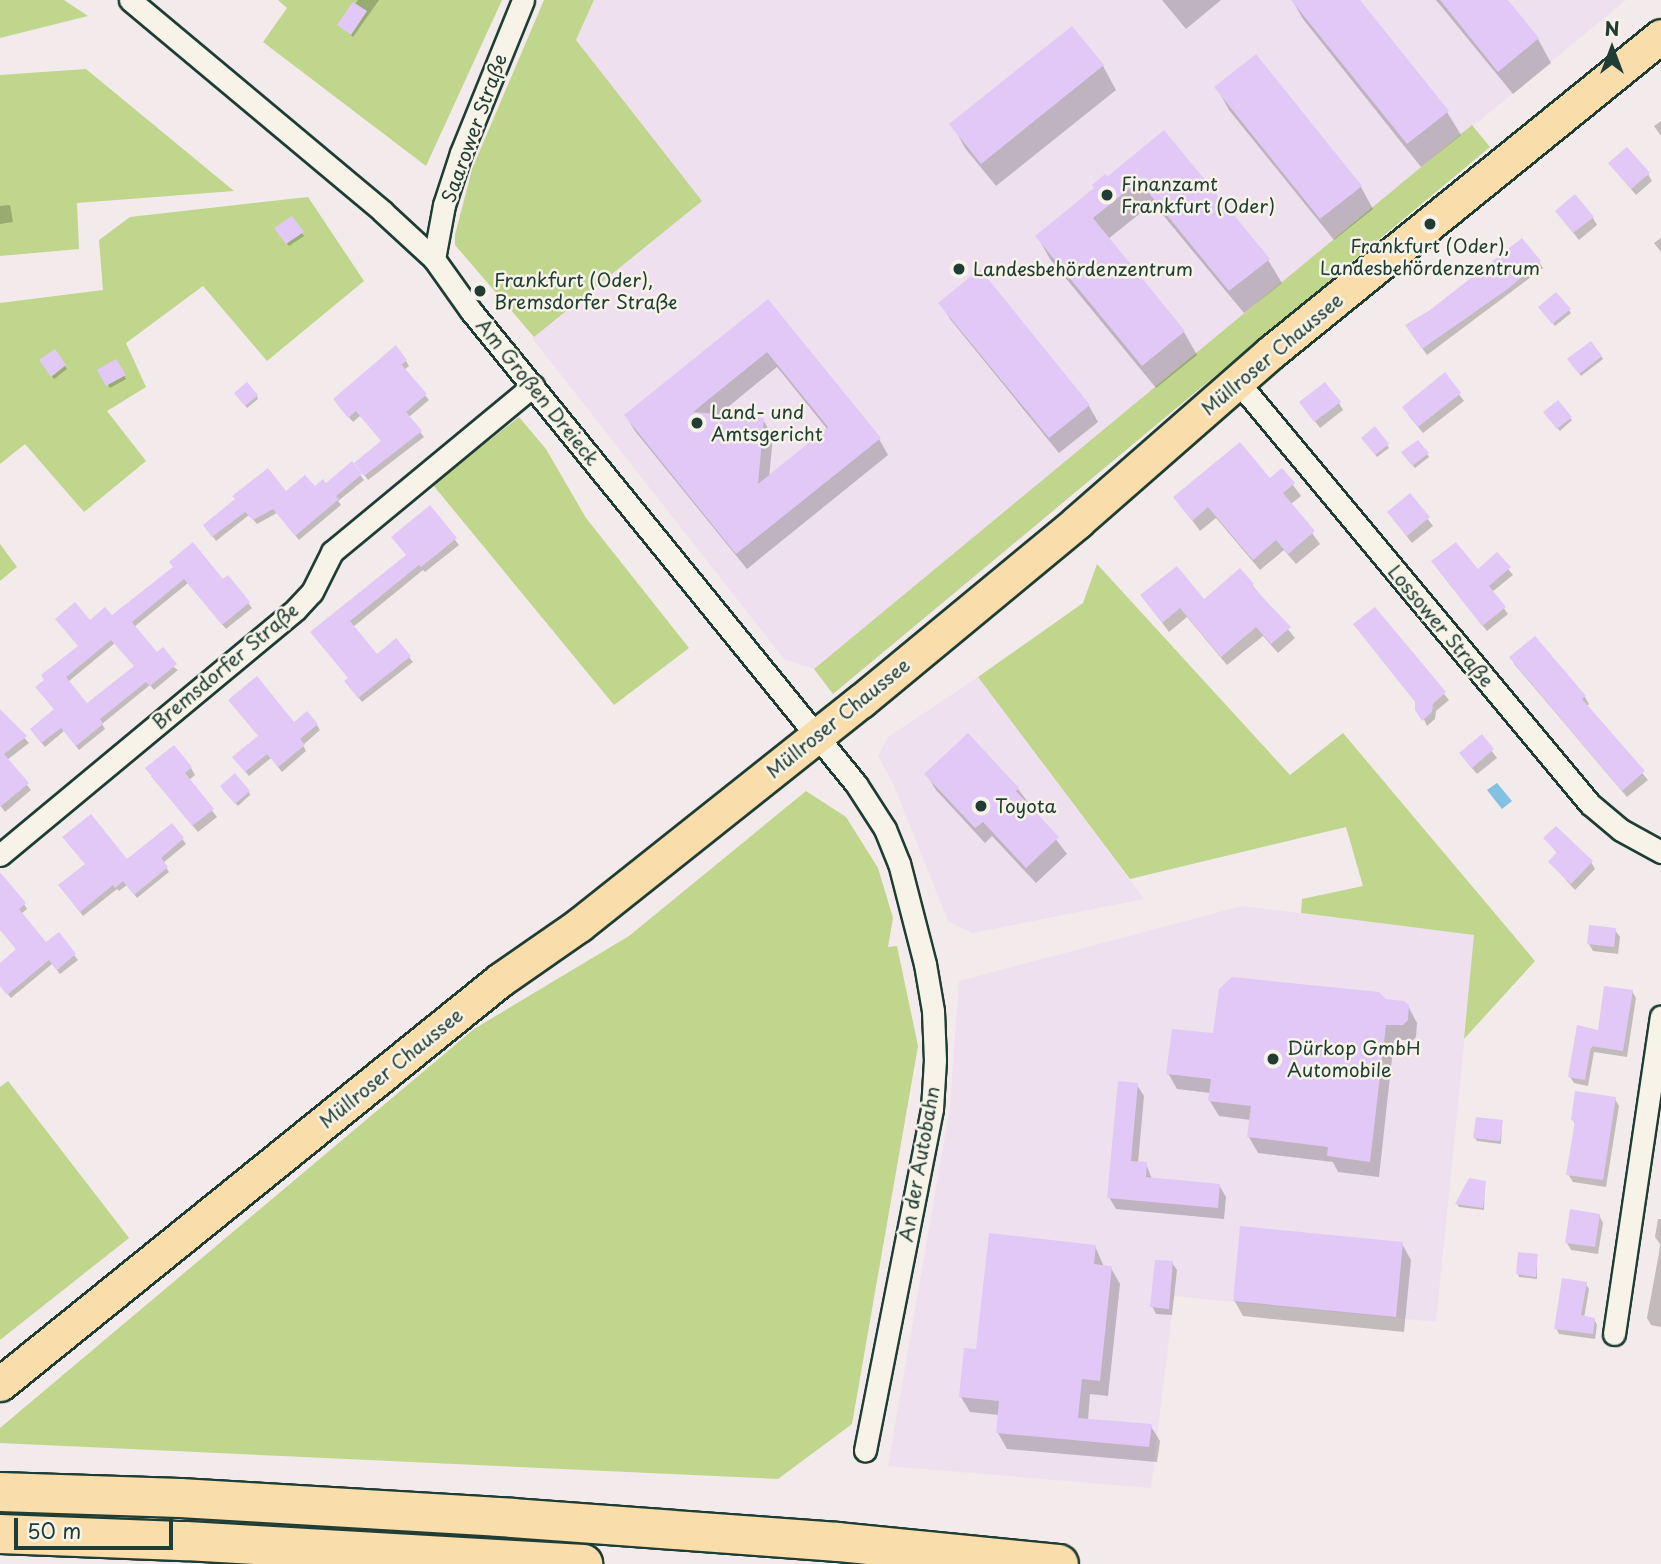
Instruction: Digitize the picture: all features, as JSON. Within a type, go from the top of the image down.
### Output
[{"type":"highway","points":[[0,1492],[180,1498],[526,1519],[838,1542],[1059,1564]]},
{"type":"highway","points":[[0,1534],[186,1541],[583,1564]]},
{"type":"main road","name":"Müllroser Chaussee","points":[[0,1384],[500,980],[579,925],[817,736],[1077,522],[1238,382],[1661,36]]},
{"type":"street","name":"Am Großen Dreieck","points":[[130,0],[382,211],[434,258],[471,311],[817,736]]},
{"type":"street","name":"Saarower Straße","points":[[434,258],[444,205],[461,153],[523,0]]},
{"type":"street","name":"Lossower Straße","points":[[1238,382],[1590,804],[1621,830],[1661,852]]},
{"type":"street","name":"Bremsdorfer Straße","points":[[0,855],[296,609],[312,592],[332,552],[533,386]]},
{"type":"street","name":"An der Autobahn","points":[[817,736],[856,784],[885,829],[915,919],[933,1011],[932,1110],[865,1450]]},
{"type":"street","points":[[1614,1335],[1661,1016]]},
{"type":"shaded area","name":"Landesbehördenzentrum","points":[[594,0],[1626,0],[814,669],[784,659],[532,338],[701,201],[576,40]]},
{"type":"shaded area","points":[[978,677],[1144,899],[972,933],[948,921],[892,781],[878,756],[888,737]]},
{"type":"shaded area","points":[[1242,906],[1475,935],[1436,1322],[1174,1296],[1151,1488],[888,1466],[950,1107],[959,981]]},
{"type":"green space","points":[[0,0],[64,0],[88,16],[0,38]]},
{"type":"green space","points":[[278,0],[502,0],[426,166],[263,42],[287,8]]},
{"type":"green space","points":[[544,0],[594,0],[576,40],[702,201],[534,337],[455,245],[455,235],[472,169]]},
{"type":"green space","points":[[86,69],[234,191],[77,203],[79,249],[0,256],[0,75]]},
{"type":"green space","points":[[1472,125],[1490,147],[833,694],[814,669]]},
{"type":"green space","points":[[308,197],[364,281],[267,361],[203,286],[126,343],[146,387],[107,411],[146,461],[84,512],[25,444],[0,464],[0,303],[103,290],[99,240],[130,217]]},
{"type":"green space","points":[[519,417],[546,449],[586,518],[689,648],[614,705],[433,485]]},
{"type":"green space","points":[[0,544],[17,567],[0,581]]},
{"type":"green space","points":[[1097,564],[1290,775],[1343,733],[1535,961],[1464,1039],[1474,935],[1301,913],[1302,899],[1363,886],[1346,827],[1130,879],[978,677],[1083,603]]},
{"type":"green space","points":[[806,791],[846,817],[878,868],[893,918],[888,947],[897,946],[918,1046],[852,1424],[778,1479],[0,1443],[0,1428],[474,1029],[629,936]]},
{"type":"green space","points":[[8,1081],[129,1238],[0,1340],[0,1087]]},
{"type":"water","points":[[1497,783],[1512,801],[1502,809],[1487,790]]},
{"type":"building","points":[[1291,0],[1360,0],[1449,111],[1407,144]]},
{"type":"building","points":[[1440,0],[1508,0],[1539,38],[1498,72]]},
{"type":"building","points":[[353,2],[367,11],[351,35],[337,25]]},
{"type":"building","points":[[1072,26],[1104,65],[981,164],[949,124]]},
{"type":"building","points":[[1256,54],[1362,186],[1320,219],[1214,87]]},
{"type":"building","points":[[1164,130],[1270,259],[1229,291],[1139,181],[1093,218],[1185,331],[1142,366],[1035,236],[1094,188],[1092,185],[1105,174],[1107,177]]},
{"type":"building","points":[[1627,147],[1650,173],[1631,189],[1608,163]]},
{"type":"building","points":[[1575,194],[1594,217],[1573,233],[1555,211]]},
{"type":"building","points":[[292,216],[304,232],[286,244],[274,228]]},
{"type":"building","points":[[1522,238],[1541,261],[1509,288],[1422,349],[1405,325],[1430,310]]},
{"type":"building","points":[[980,269],[1090,405],[1049,438],[938,303]]},
{"type":"building","points":[[1556,292],[1571,309],[1552,324],[1538,307]]},
{"type":"building","name":"Land- und Amtsgericht","points":[[768,299],[881,438],[736,554],[624,415]],"holes":[[[767,352],[828,427],[758,484],[764,418],[693,412]]]},
{"type":"building","points":[[1591,341],[1602,356],[1579,374],[1567,359]]},
{"type":"building","points":[[396,345],[407,360],[401,364],[427,394],[406,412],[422,431],[364,476],[354,463],[381,441],[356,411],[348,418],[333,399]]},
{"type":"building","points":[[55,349],[66,365],[51,377],[39,360]]},
{"type":"building","points":[[116,359],[126,375],[106,386],[97,370]]},
{"type":"building","points":[[1445,372],[1461,393],[1418,427],[1402,407]]},
{"type":"building","points":[[247,382],[258,395],[245,406],[234,393]]},
{"type":"building","points":[[1325,382],[1341,402],[1314,422],[1299,402]]},
{"type":"building","points":[[1558,400],[1572,417],[1557,429],[1543,412]]},
{"type":"building","points":[[1375,426],[1389,444],[1375,455],[1361,438]]},
{"type":"building","points":[[1418,440],[1429,453],[1412,466],[1401,452]]},
{"type":"building","points":[[1240,442],[1270,478],[1282,468],[1295,483],[1283,493],[1315,531],[1288,554],[1276,540],[1253,560],[1208,507],[1192,521],[1173,497]]},
{"type":"building","points":[[352,461],[362,474],[336,496],[339,499],[295,536],[273,509],[253,520],[245,512],[212,537],[203,525],[235,499],[232,496],[268,468],[286,491],[305,475],[315,486],[323,479],[326,483]]},
{"type":"building","points":[[1410,493],[1430,517],[1407,536],[1387,512]]},
{"type":"building","points":[[430,505],[457,538],[350,621],[377,654],[396,638],[411,656],[358,698],[344,681],[348,678],[310,632],[406,555],[391,537]]},
{"type":"building","points":[[193,542],[223,579],[228,575],[250,602],[222,625],[184,579],[132,622],[157,652],[163,647],[177,664],[150,686],[146,682],[100,719],[103,724],[76,746],[61,728],[41,743],[30,729],[54,709],[35,687],[44,680],[41,675],[78,646],[55,619],[75,602],[90,620],[105,607],[112,615],[173,567],[169,562]],"holes":[[[111,640],[134,666],[87,703],[66,677]]]},
{"type":"building","points":[[1456,542],[1478,569],[1497,552],[1511,567],[1489,586],[1506,607],[1482,626],[1431,561]]},
{"type":"building","points":[[1177,566],[1204,599],[1240,568],[1254,584],[1252,586],[1291,627],[1271,644],[1256,627],[1221,657],[1180,608],[1162,623],[1140,595]]},
{"type":"building","points":[[1375,607],[1446,692],[1433,704],[1432,712],[1422,721],[1415,710],[1415,702],[1353,624]]},
{"type":"building","points":[[1535,636],[1586,696],[1582,699],[1645,771],[1622,791],[1509,657]]},
{"type":"building","points":[[257,676],[294,722],[307,711],[318,724],[300,739],[305,745],[278,767],[267,754],[245,772],[232,757],[258,736],[228,700]]},
{"type":"building","points":[[0,709],[27,736],[4,754],[29,783],[0,807]]},
{"type":"building","points":[[968,733],[1019,788],[1016,791],[1059,837],[1026,868],[983,822],[975,828],[924,774]]},
{"type":"building","points":[[1482,734],[1494,749],[1472,768],[1459,753]]},
{"type":"building","points":[[174,745],[192,767],[185,773],[214,809],[192,826],[145,768]]},
{"type":"building","points":[[235,773],[250,791],[235,804],[220,786]]},
{"type":"building","points":[[91,814],[127,859],[172,823],[184,838],[161,858],[168,867],[134,895],[123,881],[115,888],[113,885],[80,912],[58,885],[85,864],[62,837]]},
{"type":"building","points":[[1556,826],[1593,861],[1571,884],[1548,862],[1557,852],[1543,838]]},
{"type":"building","points":[[0,872],[26,903],[19,909],[46,942],[59,932],[76,954],[57,970],[49,960],[7,995],[0,986],[0,963],[16,949],[0,930]]},
{"type":"building","points":[[1589,925],[1616,928],[1614,947],[1587,944]]},
{"type":"building","points":[[1232,977],[1379,992],[1386,999],[1404,1001],[1409,1005],[1408,1020],[1403,1025],[1386,1025],[1370,1162],[1327,1156],[1328,1147],[1247,1137],[1251,1106],[1208,1101],[1211,1079],[1166,1074],[1172,1029],[1213,1033],[1219,989]]},
{"type":"building","points":[[1604,986],[1633,990],[1623,1051],[1591,1046],[1585,1080],[1568,1077],[1577,1025],[1598,1030]]},
{"type":"building","points":[[1118,1081],[1138,1083],[1131,1161],[1147,1162],[1146,1177],[1220,1184],[1218,1208],[1107,1198]]},
{"type":"building","points":[[1575,1091],[1616,1097],[1603,1180],[1566,1175],[1575,1121],[1571,1120]]},
{"type":"building","points":[[1476,1117],[1503,1120],[1500,1141],[1473,1138]]},
{"type":"building","points":[[1469,1178],[1486,1181],[1483,1208],[1455,1204]]},
{"type":"building","points":[[1570,1209],[1600,1214],[1595,1247],[1565,1243]]},
{"type":"building","points":[[1240,1226],[1403,1242],[1396,1317],[1233,1301]]},
{"type":"building","points":[[989,1233],[1096,1245],[1094,1264],[1112,1266],[1100,1381],[1082,1379],[1078,1418],[1152,1424],[1149,1447],[996,1433],[999,1401],[959,1397],[964,1348],[976,1349]]},
{"type":"building","points":[[1518,1252],[1538,1254],[1536,1277],[1516,1274]]},
{"type":"building","points":[[1155,1260],[1173,1261],[1169,1309],[1150,1307]]},
{"type":"building","points":[[1562,1278],[1587,1282],[1581,1315],[1595,1318],[1593,1334],[1554,1329]]},
{"type":"place","name":"Finanzamt Frankfurt (Oder)","points":[[1107,195]]},
{"type":"place","name":"Frankfurt (Oder), Landesbehördenzentrum","points":[[1430,224]]},
{"type":"place","name":"Landesbehördenzentrum","points":[[959,269]]},
{"type":"place","name":"Frankfurt (Oder), Bremsdorfer Straße","points":[[480,291]]},
{"type":"place","name":"Land- und Amtsgericht","points":[[697,423]]},
{"type":"place","name":"Toyota","points":[[981,806]]},
{"type":"place","name":"Dürkop GmbH Automobile","points":[[1273,1059]]}]
